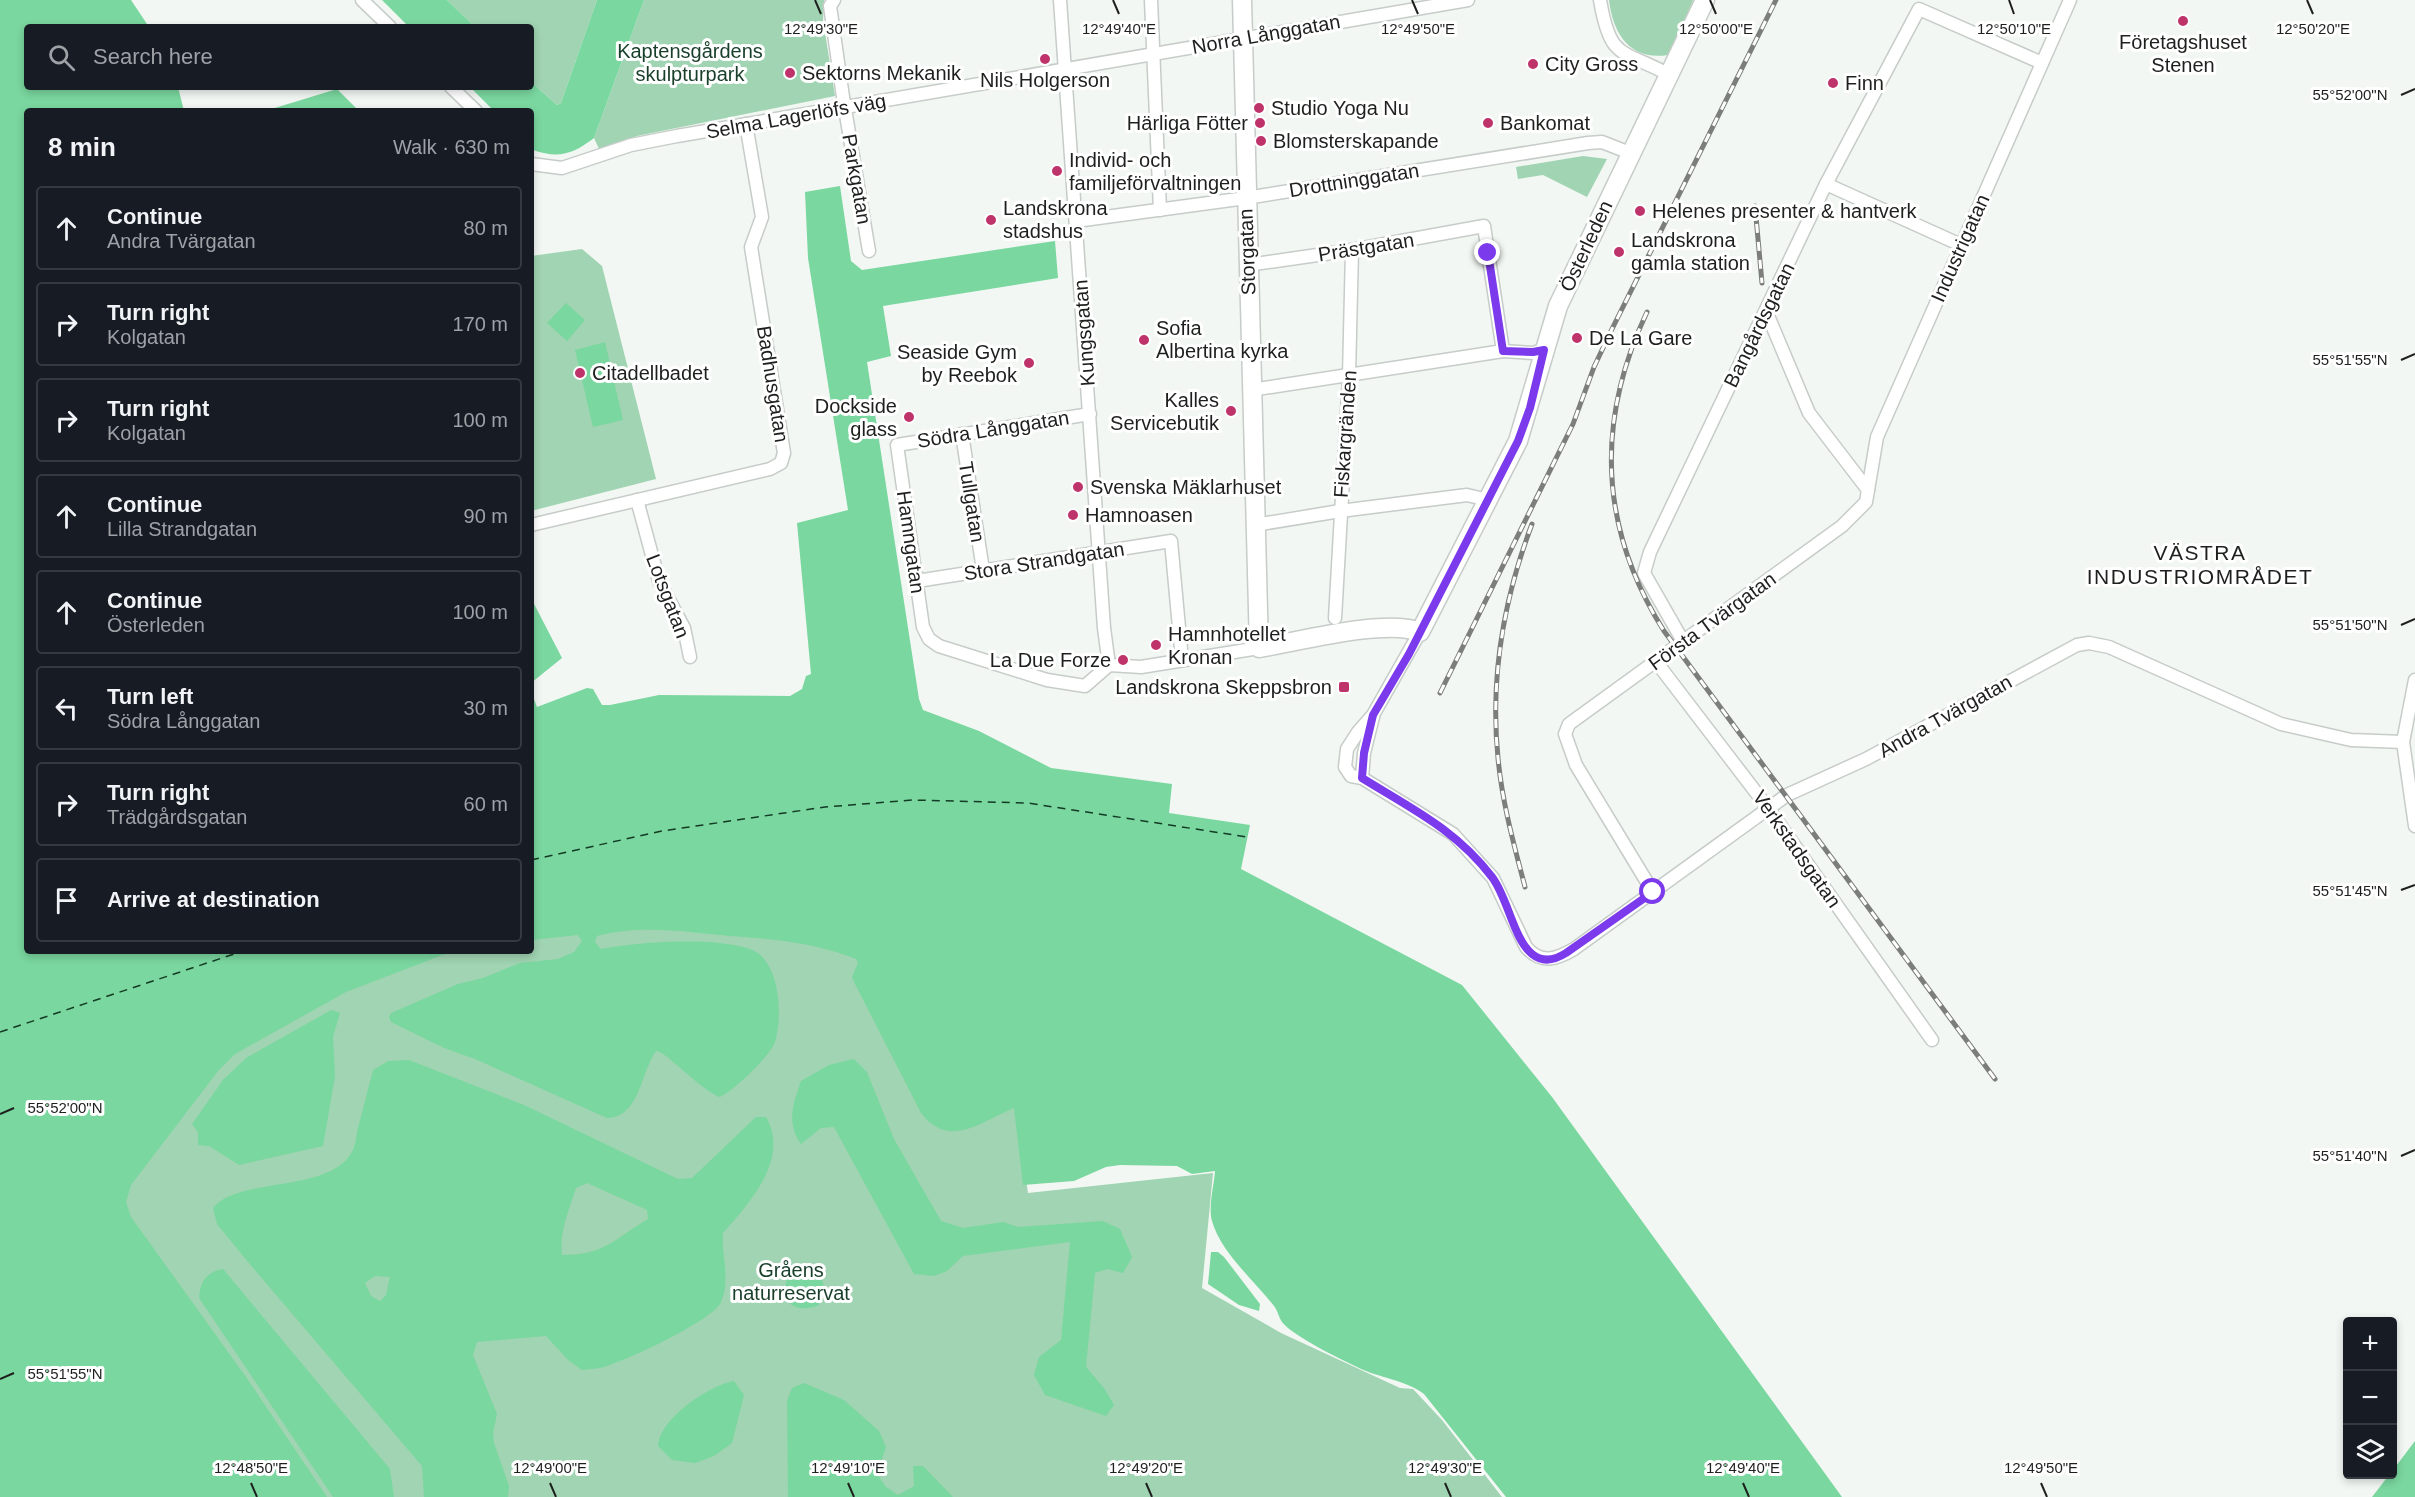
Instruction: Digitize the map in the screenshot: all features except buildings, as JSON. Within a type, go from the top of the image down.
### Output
[{"type":"street","points":[[362,0],[387,24]]},
{"type":"street","name":"Parkgatan","points":[[834,0],[830,6],[844,107],[869,251]]},
{"type":"street","name":"Kungsgatan","points":[[1060,0],[1101,552],[1104,628],[1109,665]]},
{"type":"street","points":[[1151,0],[1160,210]]},
{"type":"street","name":"Storgatan","points":[[1242,0],[1259,648]]},
{"type":"street","name":"Norra Långgatan","points":[[1064,70],[1468,0]]},
{"type":"street","points":[[1599,0],[1609,39],[1619,51],[1668,74]]},
{"type":"street","name":"Österleden","points":[[1420,633],[1518,441],[1530,408],[1544,350],[1558,306],[1705,0]]},
{"type":"street","name":"Industrigatan","points":[[1867,496],[1876,437],[2070,0]]},
{"type":"street","name":"Bangårdsgatan","points":[[1684,643],[1644,573],[1650,552],[1826,184],[1919,9],[2042,63]]},
{"type":"street","name":"Selma Lagerlöfs väg","points":[[534,164],[562,168],[631,145],[1064,70]]},
{"type":"street","points":[[454,90],[473,108]]},
{"type":"street","name":"Badhusgatan","points":[[534,524],[770,469],[781,463],[784,453],[751,247],[762,217],[746,124]]},
{"type":"street","name":"Drottninggatan","points":[[1076,221],[1246,198],[1588,143],[1602,142],[1630,153]]},
{"type":"street","points":[[1826,184],[1961,245]]},
{"type":"street","name":"Prästgatan","points":[[1248,264],[1352,250],[1484,226],[1503,351]]},
{"type":"street","name":"Fiskargränden","points":[[1335,618],[1349,376],[1352,250]]},
{"type":"street","points":[[1766,311],[1809,413],[1867,496]]},
{"type":"street","points":[[1251,390],[1503,351],[1544,350]]},
{"type":"street","name":"Södra Långgatan","points":[[897,445],[1090,414]]},
{"type":"street","name":"Tullgatan","points":[[962,434],[983,570]]},
{"type":"street","name":"Hamngatan","points":[[897,445],[923,627],[929,639],[939,646],[1069,686],[1085,686],[1109,665]]},
{"type":"street","points":[[1255,525],[1340,511],[1467,495],[1488,500]]},
{"type":"street","name":"Första Tvärgatan","points":[[1653,892],[1576,765],[1566,741],[1565,734],[1569,724],[1657,663],[1842,526],[1867,496]]},
{"type":"street","name":"Lotsgatan","points":[[637,500],[659,581],[684,628],[690,657]]},
{"type":"street","name":"Stora Strandgatan","points":[[917,581],[1171,541],[1182,660]]},
{"type":"street","points":[[1109,665],[1141,667],[1353,630],[1394,628],[1420,633],[1373,715],[1358,732],[1344,756],[1351,776],[1362,778],[1364,753],[1373,715]]},
{"type":"street","name":"Andra Tvärgatan","points":[[1362,778],[1453,834],[1493,878],[1526,947],[1540,958],[1560,957],[1768,808],[1804,787],[1866,759],[2064,651],[2089,643],[2109,647],[2281,724],[2351,740],[2403,742]]},
{"type":"street","name":"Verkstadsgatan","points":[[1657,663],[1768,808],[1932,1040]]},
{"type":"street","points":[[2415,680],[2406,717],[2403,742],[2415,826]]},
{"type":"green space","points":[[447,0],[597,0],[561,103],[557,105],[534,85],[534,24],[472,24]]},
{"type":"green space","name":"Kaptensgårdens skulpturpark","points":[[644,0],[824,0],[823,20],[835,96],[637,136],[600,151],[594,138]]},
{"type":"green space","points":[[1609,0],[1693,0],[1677,44],[1668,55],[1655,56],[1643,54],[1634,49],[1619,34]]},
{"type":"green space","points":[[1583,156],[1607,159],[1587,197],[1543,175],[1518,179],[1516,167]]},
{"type":"green space","name":"Citadellbadet","points":[[582,249],[602,266],[656,479],[534,510],[534,256]]},
{"type":"green space","name":"Gråens naturreservat","points":[[653,928],[798,936],[864,960],[1015,1102],[1028,1193],[1213,1173],[1202,1288],[1281,1333],[1400,1388],[1413,1389],[1442,1420],[1502,1497],[316,1497],[112,1198],[171,1073],[317,991],[434,954],[534,954],[534,937],[578,934],[600,955],[592,940],[603,931]]},
{"type":"shaded area","points":[[0,0],[131,0],[147,24],[24,24],[24,90],[179,90],[183,108],[24,108],[24,954],[445,954],[346,992],[235,1054],[218,1071],[131,1185],[126,1202],[131,1217],[246,1377],[327,1497],[0,1497]]},
{"type":"shaded area","points":[[382,0],[447,0],[472,24],[406,24]]},
{"type":"shaded area","points":[[597,0],[644,0],[594,138],[579,148],[558,154],[534,150],[534,108],[491,108],[473,90],[534,90],[534,85],[557,105],[561,103]]},
{"type":"shaded area","points":[[338,90],[356,108],[275,108]]},
{"type":"shaded area","points":[[840,186],[851,261],[862,270],[1055,241],[1058,278],[883,306],[891,356],[867,362],[919,699],[923,710],[979,731],[1051,768],[1172,784],[1169,813],[1250,825],[1241,869],[1462,985],[1552,1097],[1842,1497],[1506,1497],[1424,1394],[1409,1385],[1365,1371],[1340,1359],[1306,1340],[1282,1322],[1274,1306],[1231,1255],[1216,1233],[1211,1209],[1215,1171],[1192,1174],[1177,1166],[1120,1165],[1106,1167],[1074,1181],[1023,1185],[1014,1108],[966,1129],[943,1130],[932,1124],[921,1113],[855,984],[852,977],[858,963],[856,959],[841,954],[810,945],[779,940],[681,931],[630,930],[597,936],[595,942],[601,949],[635,944],[699,942],[719,943],[752,950],[769,966],[774,977],[779,1005],[779,1019],[772,1048],[734,1088],[720,1097],[694,1080],[661,1052],[656,1051],[633,1102],[618,1116],[607,1118],[475,1059],[444,1048],[391,1022],[389,1017],[391,1013],[458,984],[483,978],[520,963],[558,959],[574,952],[582,941],[578,935],[534,940],[534,699],[537,707],[587,688],[593,689],[602,705],[659,695],[790,696],[802,689],[806,676],[811,674],[797,523],[848,510],[808,258],[805,192]]},
{"type":"shaded area","points":[[566,303],[585,320],[567,341],[547,323]]},
{"type":"shaded area","points":[[605,342],[623,420],[593,427],[575,350]]},
{"type":"shaded area","points":[[534,604],[562,658],[534,681]]},
{"type":"shaded area","points":[[331,1010],[340,1013],[333,1037],[335,1076],[323,1146],[239,1165],[209,1146],[198,1145],[198,1132],[192,1124],[223,1080],[246,1058]]},
{"type":"shaded area","points":[[854,1059],[867,1072],[894,1139],[941,1221],[963,1228],[1003,1222],[1018,1227],[1103,1221],[1120,1229],[1132,1257],[1123,1273],[1107,1269],[1095,1273],[1086,1367],[1104,1388],[1114,1405],[1106,1416],[1045,1395],[1034,1375],[1039,1357],[1061,1340],[1070,1242],[963,1256],[947,1271],[934,1276],[914,1274],[834,1127],[821,1128],[801,1144],[796,1136],[792,1113],[801,1081],[829,1065]]},
{"type":"shaded area","points":[[409,1060],[524,1105],[678,1179],[692,1178],[756,1117],[766,1117],[772,1133],[773,1148],[764,1179],[755,1194],[723,1233],[726,1276],[724,1294],[715,1310],[666,1340],[600,1368],[582,1370],[568,1360],[546,1336],[477,1342],[473,1355],[497,1414],[493,1433],[494,1443],[509,1486],[508,1497],[424,1497],[422,1466],[217,1224],[213,1208],[225,1198],[263,1187],[306,1179],[326,1173],[342,1164],[354,1148],[373,1070],[388,1061]],"holes":[[[587,1183],[647,1210],[648,1219],[599,1249],[562,1255],[563,1229],[576,1188]],[[375,1276],[390,1277],[386,1295],[380,1301],[371,1296],[365,1283]]]},
{"type":"shaded area","points":[[1211,1252],[1218,1252],[1224,1257],[1260,1304],[1259,1311],[1239,1305],[1208,1284]]},
{"type":"shaded area","points":[[223,1269],[390,1469],[394,1497],[333,1497],[199,1298],[201,1287],[208,1275]]},
{"type":"shaded area","points":[[805,1272],[821,1277],[825,1288],[819,1305],[809,1308],[795,1307],[783,1298],[788,1274]]},
{"type":"shaded area","points":[[734,1381],[744,1395],[732,1443],[714,1456],[695,1463],[672,1460],[658,1446],[660,1436],[667,1425],[687,1405],[711,1389]]},
{"type":"shaded area","points":[[804,1383],[844,1400],[879,1431],[886,1447],[877,1474],[886,1487],[898,1495],[914,1486],[913,1466],[923,1466],[953,1497],[788,1497],[787,1401],[792,1388]]},
{"type":"shaded area","points":[[2415,1441],[2415,1497],[2372,1497],[2386,1479],[2397,1479],[2397,1465]]},
{"type":"ferry route","points":[[534,859],[662,831],[825,807],[912,800],[1028,803],[1247,837]]},
{"type":"ferry route","points":[[0,1032],[234,954]]},
{"type":"railway","points":[[1440,693],[1573,424],[1594,367],[1612,329],[1776,0]]},
{"type":"railway","points":[[1755,206],[1762,283]]},
{"type":"railway","points":[[1647,312],[1630,353],[1619,394],[1612,434],[1612,474],[1616,514],[1627,553],[1642,592],[1664,631],[1995,1079]]},
{"type":"railway","points":[[1525,887],[1502,791],[1496,728],[1496,699],[1501,639],[1514,581],[1532,524]]},
{"type":"place","name":"Företagshuset Stenen","points":[[2183,21]]},
{"type":"place","name":"Nils Holgerson","points":[[1045,59]]},
{"type":"place","name":"City Gross","points":[[1533,64]]},
{"type":"place","name":"Sektorns Mekanik","points":[[790,73]]},
{"type":"place","name":"Finn","points":[[1833,83]]},
{"type":"place","name":"Studio Yoga Nu","points":[[1259,108]]},
{"type":"place","name":"Härliga Fötter","points":[[1260,123]]},
{"type":"place","name":"Bankomat","points":[[1488,123]]},
{"type":"place","name":"Blomsterskapande","points":[[1261,141]]},
{"type":"place","name":"Individ- och familjeförvaltningen","points":[[1057,171]]},
{"type":"place","name":"Helenes presenter & hantverk","points":[[1640,211]]},
{"type":"place","name":"Landskrona stadshus","points":[[991,220]]},
{"type":"place","name":"Landskrona gamla station","points":[[1619,252]]},
{"type":"place","name":"De La Gare","points":[[1577,338]]},
{"type":"place","name":"Sofia Albertina kyrka","points":[[1144,340]]},
{"type":"place","name":"Seaside Gym by Reebok","points":[[1029,363]]},
{"type":"place","name":"Citadellbadet","points":[[580,373]]},
{"type":"place","name":"Kalles Servicebutik","points":[[1231,411]]},
{"type":"place","name":"Dockside glass","points":[[909,417]]},
{"type":"place","name":"Svenska Mäklarhuset","points":[[1078,487]]},
{"type":"place","name":"Hamnoasen","points":[[1073,515]]},
{"type":"place","name":"Hamnhotellet Kronan","points":[[1156,645]]},
{"type":"place","name":"La Due Forze","points":[[1123,660]]},
{"type":"place","name":"Landskrona Skeppsbron","points":[[1344,687]]},
{"type":"district","name":"VÄSTRA INDUSTRIOMRÅDET","points":[[2200,565]]},
{"type":"route","points":[[1488,253],[1503,351],[1544,350],[1530,408],[1518,441],[1409,654],[1373,715],[1364,753],[1362,778],[1453,834],[1493,878],[1529,951],[1544,960],[1560,957],[1653,892]]}]
